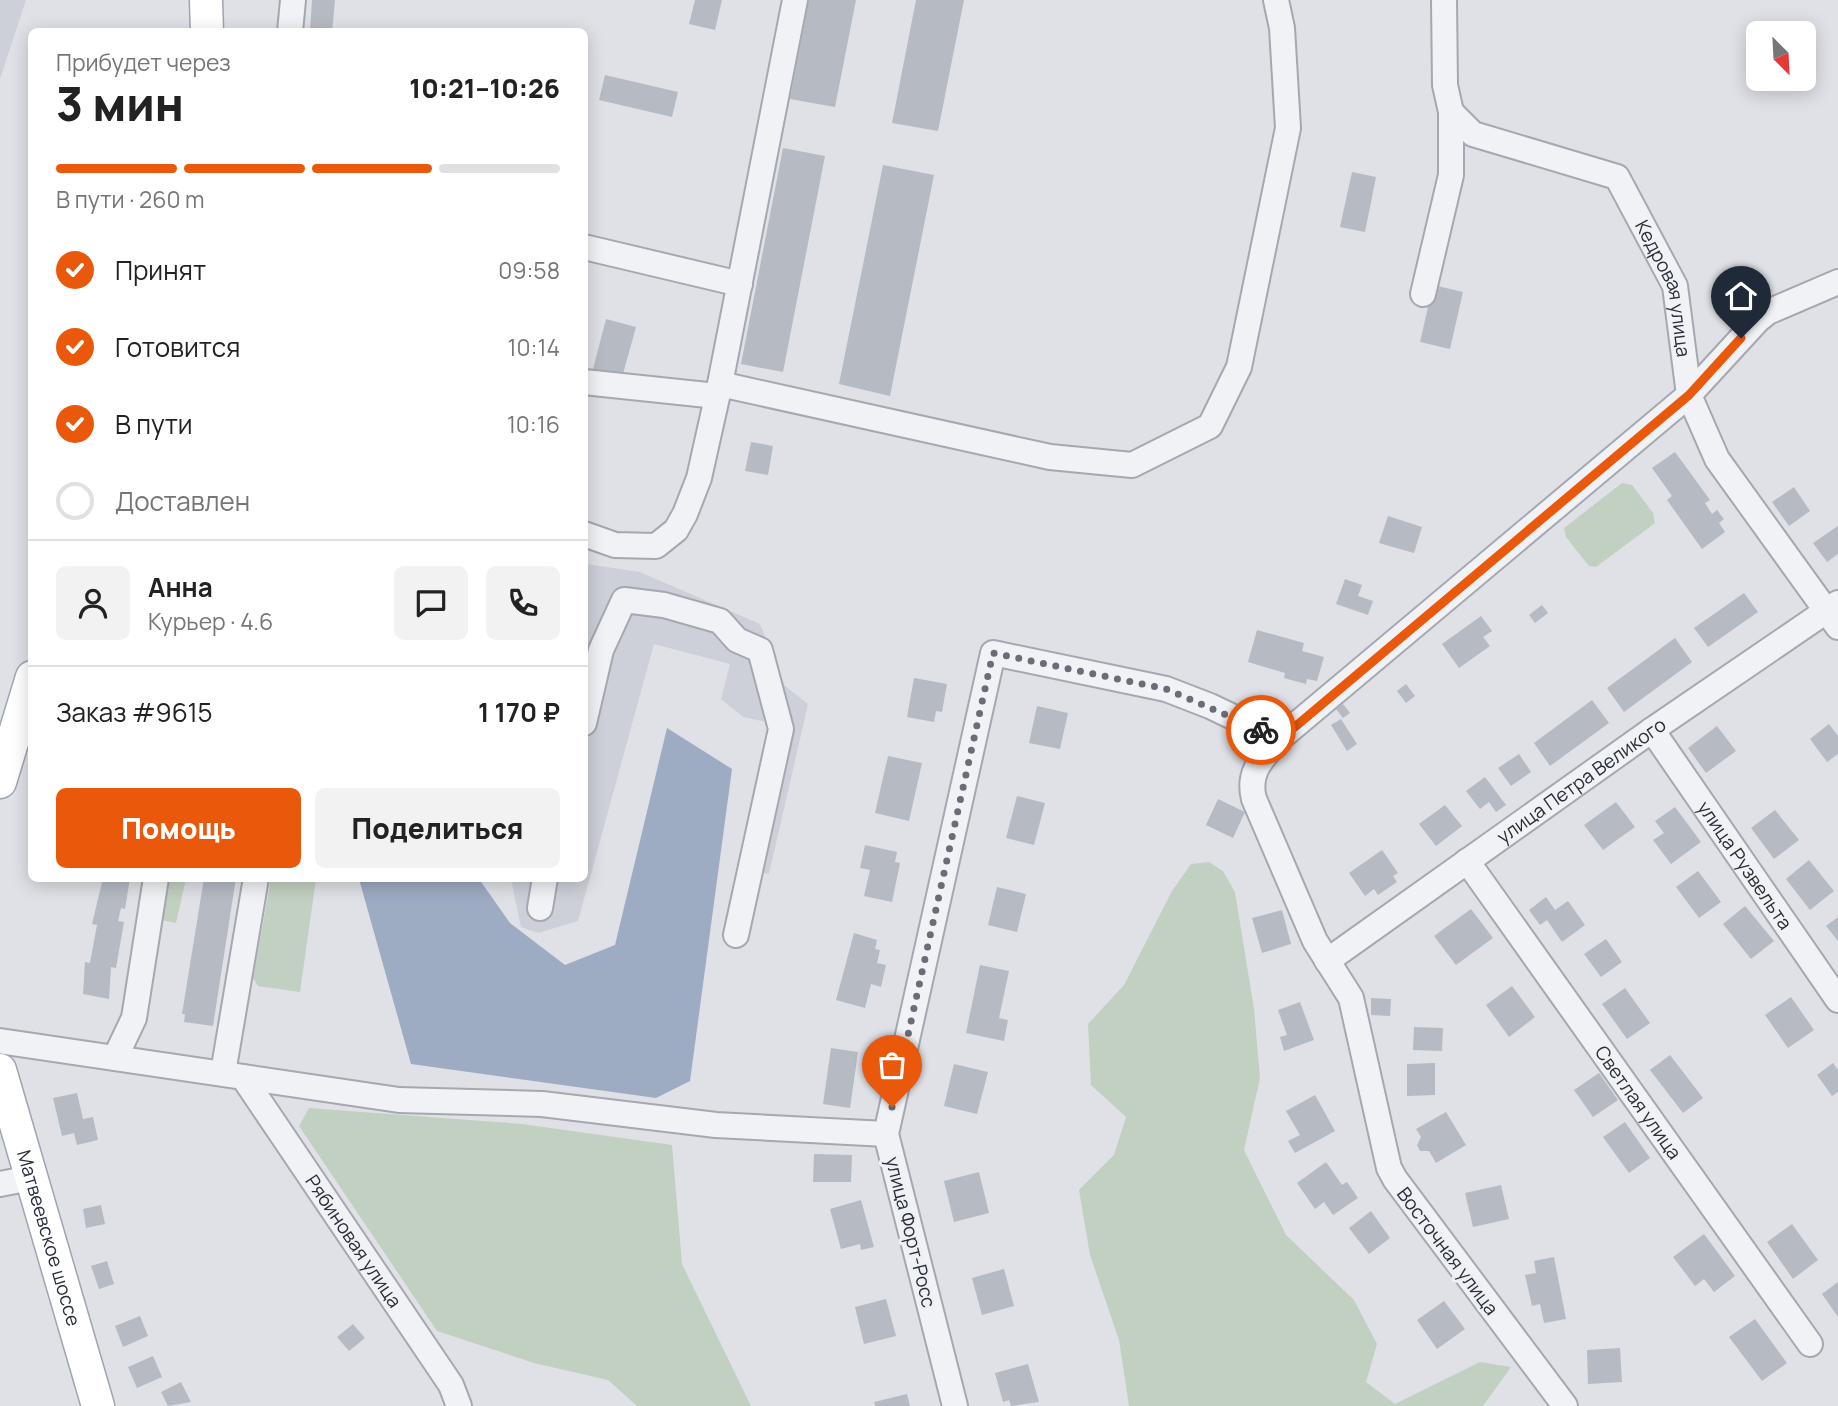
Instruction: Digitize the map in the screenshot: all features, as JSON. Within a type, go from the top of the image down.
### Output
[{"type":"main road","points":[[206,0],[206,28]]},
{"type":"main road","points":[[0,782],[28,690]]},
{"type":"main road","name":"Матвеевское шоссе","points":[[0,1070],[98,1406]]},
{"type":"street","points":[[290,28],[293,0]]},
{"type":"street","points":[[588,535],[615,545],[656,546],[676,530],[699,478],[795,0]]},
{"type":"street","points":[[588,382],[718,390],[1050,457],[1132,465],[1210,426],[1239,366],[1288,128],[1282,28],[1276,0]]},
{"type":"street","points":[[1423,294],[1451,175],[1451,112],[1445,85],[1444,0]]},
{"type":"street","name":"Кедровая улица","points":[[1451,112],[1473,134],[1617,177],[1675,286],[1689,395],[1717,459],[1834,613]]},
{"type":"street","points":[[588,248],[740,284]]},
{"type":"street","name":"Восточная улица","points":[[1565,1406],[1395,1179],[1390,1168],[1351,998],[1315,942],[1251,788],[1256,766],[1279,739],[1689,395],[1768,312],[1838,282]]},
{"type":"street","points":[[588,706],[601,650],[624,600],[664,605],[720,621],[737,640],[760,650],[781,729],[736,934]]},
{"type":"street","name":"улица Петра Великого","points":[[1327,961],[1652,730],[1834,613]]},
{"type":"street","name":"улица Форт-Росс","points":[[955,1406],[886,1134],[993,653],[1166,689],[1210,706],[1279,739]]},
{"type":"street","name":"улица Рузвельта","points":[[1652,730],[1838,1000]]},
{"type":"street","name":"Светлая улица","points":[[1467,861],[1810,1344]]},
{"type":"street","points":[[115,1058],[134,1018],[155,882]]},
{"type":"street","points":[[233,1075],[256,882]]},
{"type":"street","points":[[0,1041],[400,1100],[542,1104],[716,1125],[886,1134]]},
{"type":"street","name":"Рябиновая улица","points":[[233,1075],[451,1385],[459,1406]]},
{"type":"street","points":[[0,1184],[31,1178]]},
{"type":"shaded area","points":[[0,0],[26,0],[0,79]]},
{"type":"shaded area","points":[[588,564],[640,572],[760,624],[785,686],[808,704],[769,874],[747,869],[780,725],[743,717],[721,699],[730,664],[654,644],[578,921],[538,933],[521,927],[512,882],[588,882]]},
{"type":"green space","points":[[1622,483],[1632,485],[1653,513],[1655,523],[1596,567],[1589,566],[1566,537],[1564,528]]},
{"type":"green space","points":[[1209,862],[1223,871],[1235,892],[1254,1009],[1260,1078],[1244,1150],[1286,1235],[1354,1300],[1377,1344],[1366,1382],[1395,1404],[1480,1362],[1511,1367],[1483,1406],[1129,1406],[1119,1340],[1090,1255],[1079,1190],[1114,1155],[1126,1117],[1091,1085],[1088,1024],[1124,985],[1172,891],[1191,864]]},
{"type":"green space","points":[[158,882],[185,882],[176,923],[150,918]]},
{"type":"green space","points":[[270,882],[316,882],[300,992],[258,986],[253,978]]},
{"type":"green space","points":[[309,1108],[522,1124],[672,1145],[682,1264],[751,1406],[637,1406],[608,1380],[534,1363],[437,1331],[299,1126]]},
{"type":"water","points":[[667,728],[732,769],[690,1081],[656,1098],[411,1064],[360,882],[481,882],[510,923],[565,965],[615,945]]},
{"type":"building","points":[[312,0],[335,0],[332,28],[310,28]]},
{"type":"building","points":[[695,0],[722,0],[715,30],[689,24]]},
{"type":"building","points":[[809,0],[856,0],[835,107],[790,99]]},
{"type":"building","points":[[916,0],[964,0],[938,131],[892,123]]},
{"type":"building","points":[[605,75],[678,92],[672,117],[599,100]]},
{"type":"building","points":[[783,148],[825,156],[783,372],[741,364]]},
{"type":"building","points":[[883,165],[934,175],[890,396],[839,384]]},
{"type":"building","points":[[1352,172],[1376,177],[1365,232],[1340,227]]},
{"type":"building","points":[[1433,285],[1463,292],[1450,349],[1420,342]]},
{"type":"building","points":[[606,319],[636,327],[621,381],[592,373]]},
{"type":"building","points":[[751,442],[773,446],[768,475],[745,471]]},
{"type":"building","points":[[1675,452],[1710,500],[1705,503],[1712,514],[1717,510],[1724,519],[1719,523],[1725,532],[1702,549],[1667,500],[1672,496],[1652,468]]},
{"type":"building","points":[[1794,487],[1810,511],[1789,526],[1772,502]]},
{"type":"building","points":[[1388,516],[1422,527],[1414,553],[1379,543]]},
{"type":"building","points":[[1838,526],[1838,554],[1827,562],[1813,543]]},
{"type":"building","points":[[1345,579],[1362,585],[1358,596],[1373,601],[1368,615],[1336,604]]},
{"type":"building","points":[[1744,593],[1758,612],[1708,647],[1694,628]]},
{"type":"building","points":[[1542,605],[1548,613],[1535,623],[1529,615]]},
{"type":"building","points":[[1481,616],[1492,631],[1483,637],[1490,646],[1459,668],[1442,644]]},
{"type":"building","points":[[1257,630],[1304,643],[1302,651],[1324,657],[1317,681],[1307,679],[1306,684],[1284,678],[1285,673],[1248,662]]},
{"type":"building","points":[[1675,638],[1692,662],[1624,712],[1607,688]]},
{"type":"building","points":[[914,678],[947,684],[942,712],[936,711],[934,722],[907,717]]},
{"type":"building","points":[[1406,684],[1415,696],[1406,703],[1397,691]]},
{"type":"building","points":[[1592,700],[1609,723],[1550,766],[1534,743]]},
{"type":"building","points":[[1343,704],[1350,713],[1343,718],[1336,709]]},
{"type":"building","points":[[1037,706],[1068,713],[1060,749],[1029,743]]},
{"type":"building","points":[[1341,719],[1357,744],[1347,751],[1331,725]]},
{"type":"building","points":[[1829,724],[1838,736],[1838,754],[1827,762],[1810,739]]},
{"type":"building","points":[[1717,726],[1736,751],[1706,773],[1688,748]]},
{"type":"building","points":[[1519,754],[1531,772],[1511,786],[1498,768]]},
{"type":"building","points":[[888,756],[922,763],[909,821],[875,813]]},
{"type":"building","points":[[1485,777],[1506,805],[1496,812],[1489,802],[1480,809],[1466,791]]},
{"type":"building","points":[[1017,796],[1045,803],[1034,845],[1006,838]]},
{"type":"building","points":[[1218,799],[1245,812],[1233,838],[1206,825]]},
{"type":"building","points":[[1616,802],[1635,827],[1603,850],[1584,825]]},
{"type":"building","points":[[1445,805],[1462,826],[1436,846],[1419,824]]},
{"type":"building","points":[[1675,807],[1701,842],[1671,864],[1653,840],[1664,833],[1655,821]]},
{"type":"building","points":[[1775,810],[1799,840],[1774,859],[1751,828]]},
{"type":"building","points":[[865,845],[897,852],[895,862],[900,863],[892,902],[864,896],[870,870],[860,868]]},
{"type":"building","points":[[1382,850],[1398,873],[1393,876],[1397,882],[1378,895],[1374,889],[1365,896],[1349,873]]},
{"type":"building","points":[[1809,860],[1834,891],[1810,910],[1786,879]]},
{"type":"building","points":[[1698,871],[1721,902],[1699,918],[1676,887]]},
{"type":"building","points":[[102,882],[129,882],[125,909],[121,908],[118,921],[124,922],[116,968],[111,967],[109,999],[83,994],[85,962],[90,963],[97,925],[92,924]]},
{"type":"building","points":[[203,882],[235,882],[213,1026],[184,1022],[185,1014],[182,1014]]},
{"type":"building","points":[[997,887],[1026,894],[1017,932],[988,925]]},
{"type":"building","points":[[1546,897],[1555,910],[1568,901],[1585,925],[1562,942],[1547,920],[1540,925],[1529,910]]},
{"type":"building","points":[[1745,906],[1774,941],[1751,959],[1723,924]]},
{"type":"building","points":[[1471,909],[1493,938],[1456,965],[1434,936]]},
{"type":"building","points":[[1282,910],[1291,944],[1262,953],[1252,918]]},
{"type":"building","points":[[1838,917],[1838,941],[1826,926]]},
{"type":"building","points":[[854,933],[877,940],[875,949],[880,950],[877,963],[886,965],[881,987],[871,984],[865,1008],[836,1000]]},
{"type":"building","points":[[1606,939],[1622,962],[1601,977],[1584,954]]},
{"type":"building","points":[[980,965],[1009,971],[999,1018],[1008,1020],[1004,1041],[966,1033]]},
{"type":"building","points":[[1512,986],[1535,1017],[1509,1037],[1486,1005]]},
{"type":"building","points":[[1625,988],[1650,1023],[1627,1039],[1602,1004]]},
{"type":"building","points":[[1791,997],[1814,1030],[1788,1048],[1765,1015]]},
{"type":"building","points":[[1371,998],[1391,999],[1390,1016],[1371,1015]]},
{"type":"building","points":[[1300,1002],[1314,1040],[1284,1051],[1280,1037],[1287,1035],[1278,1010]]},
{"type":"building","points":[[1414,1027],[1443,1028],[1442,1051],[1413,1050]]},
{"type":"building","points":[[831,1048],[858,1052],[850,1108],[823,1104]]},
{"type":"building","points":[[1670,1055],[1703,1098],[1683,1113],[1650,1070]]},
{"type":"building","points":[[1435,1063],[1435,1095],[1407,1096],[1407,1064]]},
{"type":"building","points":[[1833,1063],[1838,1070],[1838,1092],[1832,1096],[1817,1075]]},
{"type":"building","points":[[954,1064],[988,1072],[977,1114],[944,1106]]},
{"type":"building","points":[[1599,1073],[1618,1100],[1593,1117],[1574,1090]]},
{"type":"building","points":[[77,1093],[83,1119],[93,1117],[98,1140],[77,1145],[74,1133],[62,1136],[53,1098]]},
{"type":"building","points":[[1315,1095],[1335,1131],[1295,1153],[1288,1141],[1300,1135],[1286,1111]]},
{"type":"building","points":[[1446,1112],[1466,1145],[1436,1163],[1429,1151],[1420,1151],[1417,1145],[1421,1137],[1416,1129]]},
{"type":"building","points":[[1625,1122],[1650,1158],[1629,1173],[1603,1137]]},
{"type":"building","points":[[814,1154],[852,1155],[851,1182],[813,1182]]},
{"type":"building","points":[[1326,1162],[1342,1185],[1347,1182],[1358,1198],[1333,1215],[1324,1202],[1315,1209],[1297,1183]]},
{"type":"building","points":[[979,1172],[989,1213],[954,1222],[944,1181]]},
{"type":"building","points":[[1501,1185],[1509,1219],[1473,1227],[1465,1193]]},
{"type":"building","points":[[861,1200],[874,1247],[861,1250],[860,1244],[841,1249],[830,1209]]},
{"type":"building","points":[[101,1205],[105,1224],[86,1228],[83,1209]]},
{"type":"building","points":[[1371,1211],[1390,1238],[1369,1254],[1349,1228]]},
{"type":"building","points":[[1792,1224],[1818,1260],[1793,1279],[1767,1242]]},
{"type":"building","points":[[1704,1234],[1735,1276],[1714,1292],[1704,1279],[1695,1286],[1673,1257]]},
{"type":"building","points":[[1554,1257],[1566,1319],[1544,1323],[1540,1304],[1532,1306],[1525,1275],[1536,1273],[1534,1261]]},
{"type":"building","points":[[107,1261],[114,1284],[99,1289],[91,1266]]},
{"type":"building","points":[[1004,1269],[1014,1306],[982,1315],[972,1278]]},
{"type":"building","points":[[1838,1282],[1838,1317],[1822,1294]]},
{"type":"building","points":[[886,1299],[896,1336],[864,1344],[855,1307]]},
{"type":"building","points":[[1444,1301],[1465,1329],[1437,1349],[1417,1320]]},
{"type":"building","points":[[140,1316],[148,1336],[123,1347],[115,1326]]},
{"type":"building","points":[[1755,1319],[1787,1363],[1762,1381],[1729,1337]]},
{"type":"building","points":[[353,1324],[365,1338],[349,1351],[337,1337]]},
{"type":"building","points":[[1620,1348],[1622,1382],[1588,1384],[1587,1350]]},
{"type":"building","points":[[153,1356],[162,1377],[137,1388],[128,1367]]},
{"type":"building","points":[[1028,1364],[1039,1402],[1011,1406],[1009,1400],[1003,1402],[995,1373]]},
{"type":"building","points":[[181,1382],[191,1402],[168,1406],[161,1392]]},
{"type":"building","points":[[907,1394],[910,1406],[875,1406],[874,1402]]},
{"type":"way so far","points":[[892,1107],[993,653],[1166,689],[1261,730]]},
{"type":"route","points":[[1261,730],[1279,739],[1296,726],[1689,395],[1741,338]]}]
